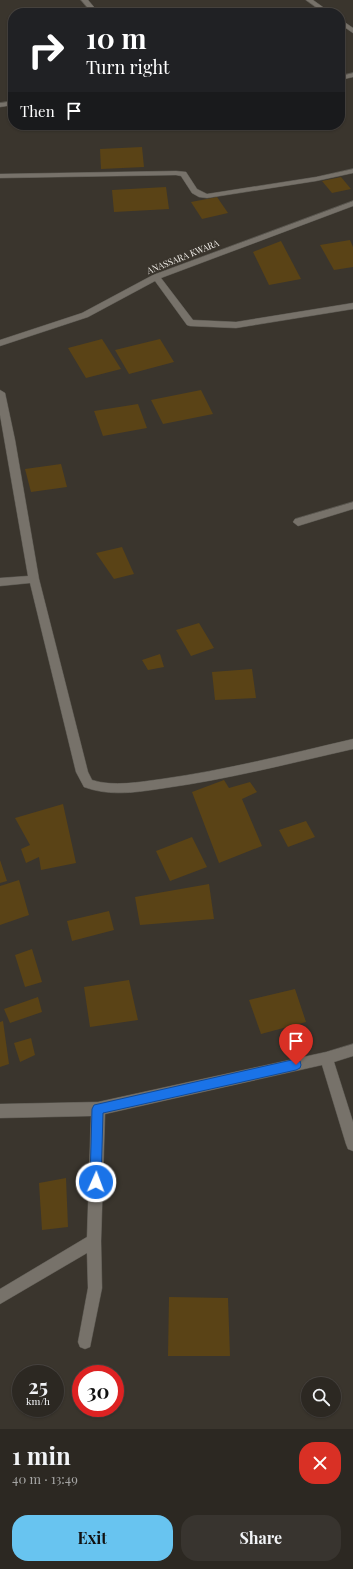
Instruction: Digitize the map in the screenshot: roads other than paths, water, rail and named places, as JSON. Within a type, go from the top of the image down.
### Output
[{"type":"street","points":[[84,0],[91,8]]},
{"type":"street","points":[[309,0],[321,8]]},
{"type":"street","points":[[345,25],[353,31]]},
{"type":"street","points":[[0,176],[176,173],[183,174],[193,191],[199,195],[207,196],[323,178],[353,171]]},
{"type":"street","name":"ANASSARA KWARA","points":[[0,343],[85,315],[156,277],[353,203]]},
{"type":"street","points":[[156,277],[190,323],[236,325],[353,306]]},
{"type":"street","points":[[0,393],[10,440],[34,579],[82,772],[88,784],[100,789],[114,789],[189,780],[353,744]]},
{"type":"street","points":[[298,522],[353,505]]},
{"type":"street","points":[[0,582],[34,579]]},
{"type":"street","points":[[0,1111],[98,1109],[326,1058],[353,1050]]},
{"type":"street","points":[[326,1058],[353,1144]]},
{"type":"street","points":[[85,1342],[95,1288],[94,1241],[98,1109]]},
{"type":"street","points":[[0,1297],[94,1241]]}]
